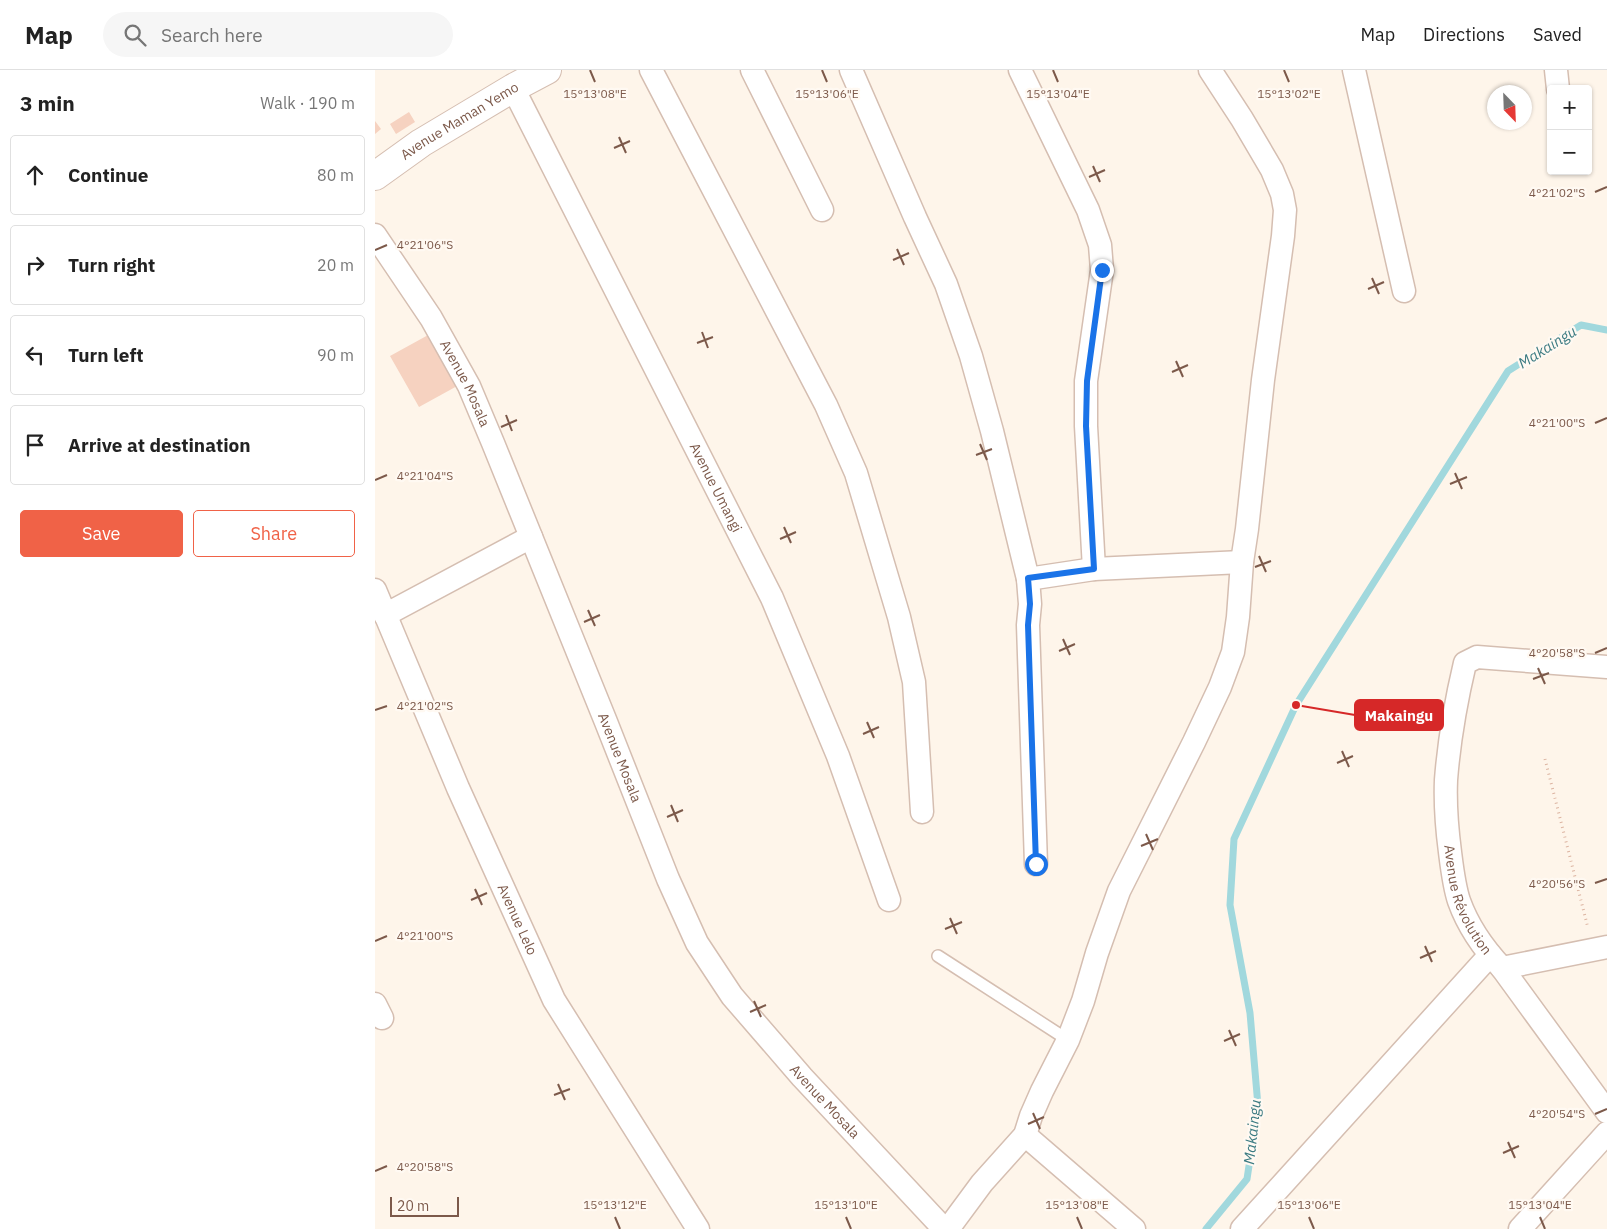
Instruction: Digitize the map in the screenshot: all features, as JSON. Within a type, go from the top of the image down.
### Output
[{"type":"street","name":"Avenue Maman Yemo","points":[[375,176],[421,143],[547,70]]},
{"type":"street","points":[[651,70],[826,405],[856,473],[899,617],[914,682],[922,812]]},
{"type":"street","points":[[752,70],[822,210]]},
{"type":"street","points":[[851,70],[946,284],[965,338],[992,431],[1028,578],[1036,864]]},
{"type":"street","points":[[1020,70],[1088,210],[1100,245],[1102,270],[1087,381],[1086,426],[1094,569]]},
{"type":"street","points":[[948,1229],[982,1183],[1025,1136],[1041,1091],[1068,1040],[1083,1001],[1097,953],[1119,891],[1194,742],[1220,687],[1233,652],[1241,562],[1247,528],[1263,380],[1285,210],[1282,194],[1271,170],[1211,70]]},
{"type":"street","points":[[1354,70],[1404,291]]},
{"type":"street","points":[[1556,70],[1558,85]]},
{"type":"street","name":"Avenue Umangi","points":[[513,88],[772,598],[838,756],[889,900]]},
{"type":"street","name":"Avenue Mosala","points":[[375,235],[431,318],[469,386],[668,880],[697,943],[732,996],[802,1077],[944,1229]]},
{"type":"street","points":[[385,615],[531,537]]},
{"type":"street","points":[[1028,578],[1094,569],[1241,562]]},
{"type":"street","name":"Avenue Lelo","points":[[375,590],[458,788],[553,1000],[698,1229]]},
{"type":"street","name":"Avenue Révolution","points":[[1607,667],[1477,656],[1465,663],[1457,700],[1446,781],[1447,829],[1453,872],[1459,901],[1473,930],[1607,1112]]},
{"type":"street","points":[[1242,1229],[1496,962],[1600,949]]},
{"type":"street","points":[[1520,1229],[1607,1133]]},
{"type":"street","points":[[1025,1136],[1134,1229]]},
{"type":"lane","points":[[938,956],[1068,1040]]},
{"type":"path","points":[[1545,759],[1600,949]]},
{"type":"building","points":[[409,112],[415,122],[396,134],[390,124]]},
{"type":"building","points":[[375,121],[381,129],[375,134]]},
{"type":"building","points":[[430,334],[459,385],[419,407],[390,356]]},
{"type":"waterway","name":"Makaingu","points":[[1206,1229],[1247,1179],[1258,1106],[1250,1013],[1230,905],[1234,839],[1296,705],[1508,371],[1581,325],[1607,330]]},
{"type":"place","name":"Makaingu","points":[[1296,705]]},
{"type":"route","points":[[1036,864],[1028,578],[1094,569],[1086,426],[1087,381],[1102,270]]}]
